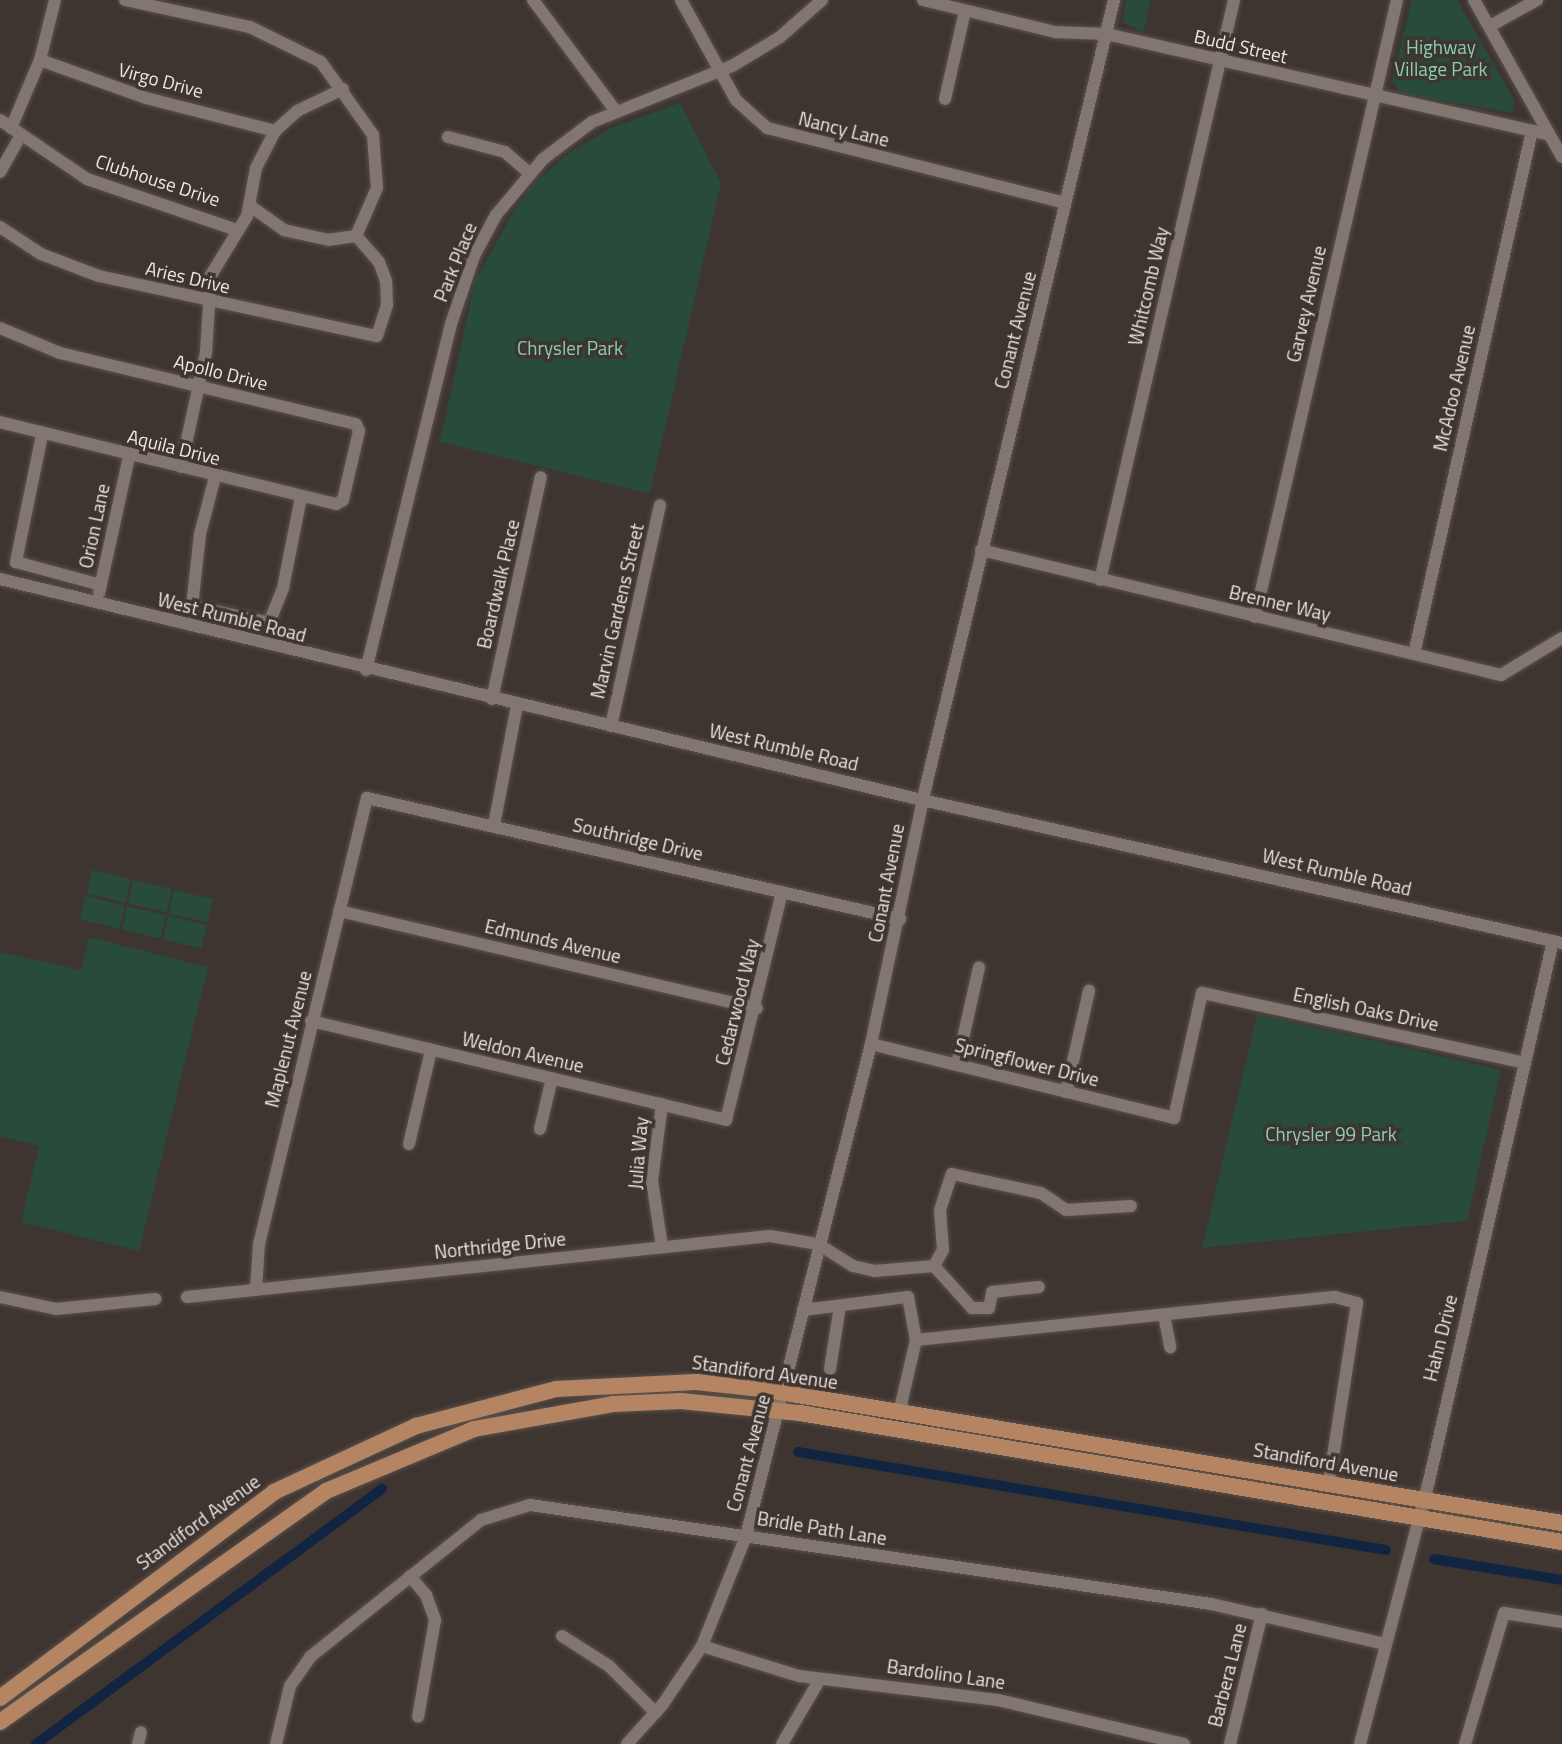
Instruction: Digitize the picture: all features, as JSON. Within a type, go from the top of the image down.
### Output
[{"type":"main road","name":"Standiford Avenue","points":[[0,1698],[246,1510],[313,1471],[416,1426],[556,1389],[696,1382],[1329,1482],[1562,1523]]},
{"type":"main road","name":"Standiford Avenue","points":[[0,1723],[290,1512],[421,1448],[487,1426],[613,1404],[681,1401],[779,1411],[1562,1542]]},
{"type":"main road","points":[[0,1712],[25,1691],[25,1679]]},
{"type":"street","points":[[0,172],[40,60],[55,0]]},
{"type":"street","points":[[125,0],[267,33],[314,55],[365,118],[377,154],[377,188],[356,236],[329,240],[284,230],[249,205]]},
{"type":"street","points":[[533,0],[615,110]]},
{"type":"street","name":"Nancy Lane","points":[[681,0],[719,72],[744,111],[782,134],[1065,203]]},
{"type":"street","name":"Park Place","points":[[366,670],[465,280],[496,215],[529,173],[566,139],[615,110],[719,72],[780,37],[822,0]]},
{"type":"street","name":"Budd Street","points":[[923,0],[1055,32],[1106,34],[1549,135]]},
{"type":"street","name":"Conant Avenue","points":[[627,1744],[656,1713],[702,1646],[746,1536],[779,1411],[818,1244],[872,1044],[900,919],[922,800],[1114,0]]},
{"type":"street","name":"Whitcomb Way","points":[[1100,580],[1234,0]]},
{"type":"street","name":"Garvey Avenue","points":[[1255,617],[1397,0]]},
{"type":"street","points":[[1474,0],[1562,157]]},
{"type":"street","points":[[1490,26],[1537,0]]},
{"type":"street","points":[[945,99],[965,11]]},
{"type":"street","name":"Virgo Drive","points":[[40,60],[146,98],[275,131]]},
{"type":"street","points":[[181,467],[199,386],[211,275],[249,205],[256,168],[275,131],[297,111],[343,89]]},
{"type":"street","name":"Clubhouse Drive","points":[[0,120],[87,179],[234,229]]},
{"type":"street","name":"McAdoo Avenue","points":[[1413,654],[1532,131]]},
{"type":"street","points":[[448,136],[505,152],[529,173]]},
{"type":"street","name":"Aries Drive","points":[[0,227],[62,264],[210,302],[377,335],[387,304],[387,281],[379,262],[356,236]]},
{"type":"street","name":"Apollo Drive","points":[[0,328],[60,353],[356,424],[340,503]]},
{"type":"street","name":"Aquila Drive","points":[[0,422],[129,457],[181,467],[300,497],[340,503]]},
{"type":"street","points":[[42,435],[16,562],[100,588]]},
{"type":"street","name":"Orion Lane","points":[[96,604],[129,457]]},
{"type":"street","points":[[215,477],[190,603],[270,623],[283,589],[300,497]]},
{"type":"street","name":"Boardwalk Place","points":[[492,699],[541,477]]},
{"type":"street","name":"Marvin Gardens Street","points":[[611,726],[660,505]]},
{"type":"street","name":"Brenner Way","points":[[981,550],[1501,675],[1562,638]]},
{"type":"street","name":"West Rumble Road","points":[[0,579],[366,670],[922,800],[1558,942]]},
{"type":"street","points":[[494,825],[517,705]]},
{"type":"street","name":"Southridge Drive","points":[[367,798],[900,919]]},
{"type":"street","name":"Maplenut Avenue","points":[[256,1290],[259,1244],[367,798]]},
{"type":"street","name":"Cedarwood Way","points":[[726,1119],[757,1008],[782,892]]},
{"type":"street","name":"Edmunds Avenue","points":[[339,911],[757,1008]]},
{"type":"street","name":"Hahn Drive","points":[[1360,1744],[1424,1500],[1522,1062],[1558,942]]},
{"type":"street","points":[[957,1065],[979,967]]},
{"type":"street","points":[[1066,1092],[1089,991]]},
{"type":"street","name":"English Oaks Drive","points":[[1174,1118],[1202,993],[1522,1062]]},
{"type":"street","name":"Weldon Avenue","points":[[312,1021],[726,1119]]},
{"type":"street","name":"Springflower Drive","points":[[872,1044],[1174,1118]]},
{"type":"street","points":[[409,1144],[431,1050]]},
{"type":"street","points":[[540,1129],[552,1078]]},
{"type":"street","name":"Julia Way","points":[[662,1104],[652,1181],[662,1246]]},
{"type":"street","points":[[934,1266],[943,1250],[940,1210],[952,1174],[1041,1193],[1066,1210],[1131,1206]]},
{"type":"street","name":"Northridge Drive","points":[[187,1297],[770,1236],[818,1244]]},
{"type":"street","points":[[818,1244],[853,1266],[874,1271],[934,1266]]},
{"type":"street","points":[[934,1266],[972,1308],[989,1308],[992,1292],[1039,1287]]},
{"type":"street","points":[[0,1297],[56,1309],[156,1299]]},
{"type":"street","points":[[803,1310],[908,1297],[916,1340],[899,1413]]},
{"type":"street","points":[[916,1340],[1335,1297],[1357,1303],[1329,1482]]},
{"type":"street","points":[[830,1369],[841,1306]]},
{"type":"street","points":[[1164,1315],[1170,1347]]},
{"type":"street","name":"Bridle Path Lane","points":[[276,1744],[290,1686],[304,1663],[481,1520],[530,1505],[1262,1614],[1385,1644]]},
{"type":"street","points":[[410,1576],[426,1595],[435,1620],[418,1717]]},
{"type":"street","points":[[1465,1744],[1504,1613],[1562,1622]]},
{"type":"street","name":"Barbera Lane","points":[[1230,1744],[1262,1614]]},
{"type":"street","points":[[562,1636],[609,1666],[656,1713]]},
{"type":"street","name":"Bardolino Lane","points":[[702,1646],[820,1679],[998,1700],[1184,1744]]},
{"type":"street","points":[[782,1744],[820,1679]]},
{"type":"green space","points":[[1126,0],[1151,0],[1143,32],[1123,22]]},
{"type":"green space","name":"Highway Village Park","points":[[1412,0],[1457,0],[1515,101],[1512,113],[1401,93],[1392,81]]},
{"type":"green space","name":"Chrysler Park","points":[[680,103],[721,183],[650,494],[440,442],[475,281],[515,209],[534,183],[570,152],[611,128]]},
{"type":"green space","points":[[92,870],[131,879],[126,902],[87,893]]},
{"type":"green space","points":[[133,880],[172,889],[167,912],[128,903]]},
{"type":"green space","points":[[174,890],[213,899],[208,922],[169,913]]},
{"type":"green space","points":[[85,896],[125,905],[120,929],[80,919]]},
{"type":"green space","points":[[127,906],[166,915],[161,938],[122,929]]},
{"type":"green space","points":[[168,916],[207,925],[202,948],[163,939]]},
{"type":"green space","points":[[89,937],[208,967],[139,1251],[21,1222],[39,1146],[0,1136],[0,952],[81,970]]},
{"type":"green space","name":"Chrysler 99 Park","points":[[1257,1014],[1501,1070],[1467,1221],[1202,1248]]},
{"type":"waterway","points":[[798,1452],[1386,1550]]},
{"type":"waterway","points":[[36,1744],[382,1489]]},
{"type":"waterway","points":[[1434,1559],[1562,1580]]}]
